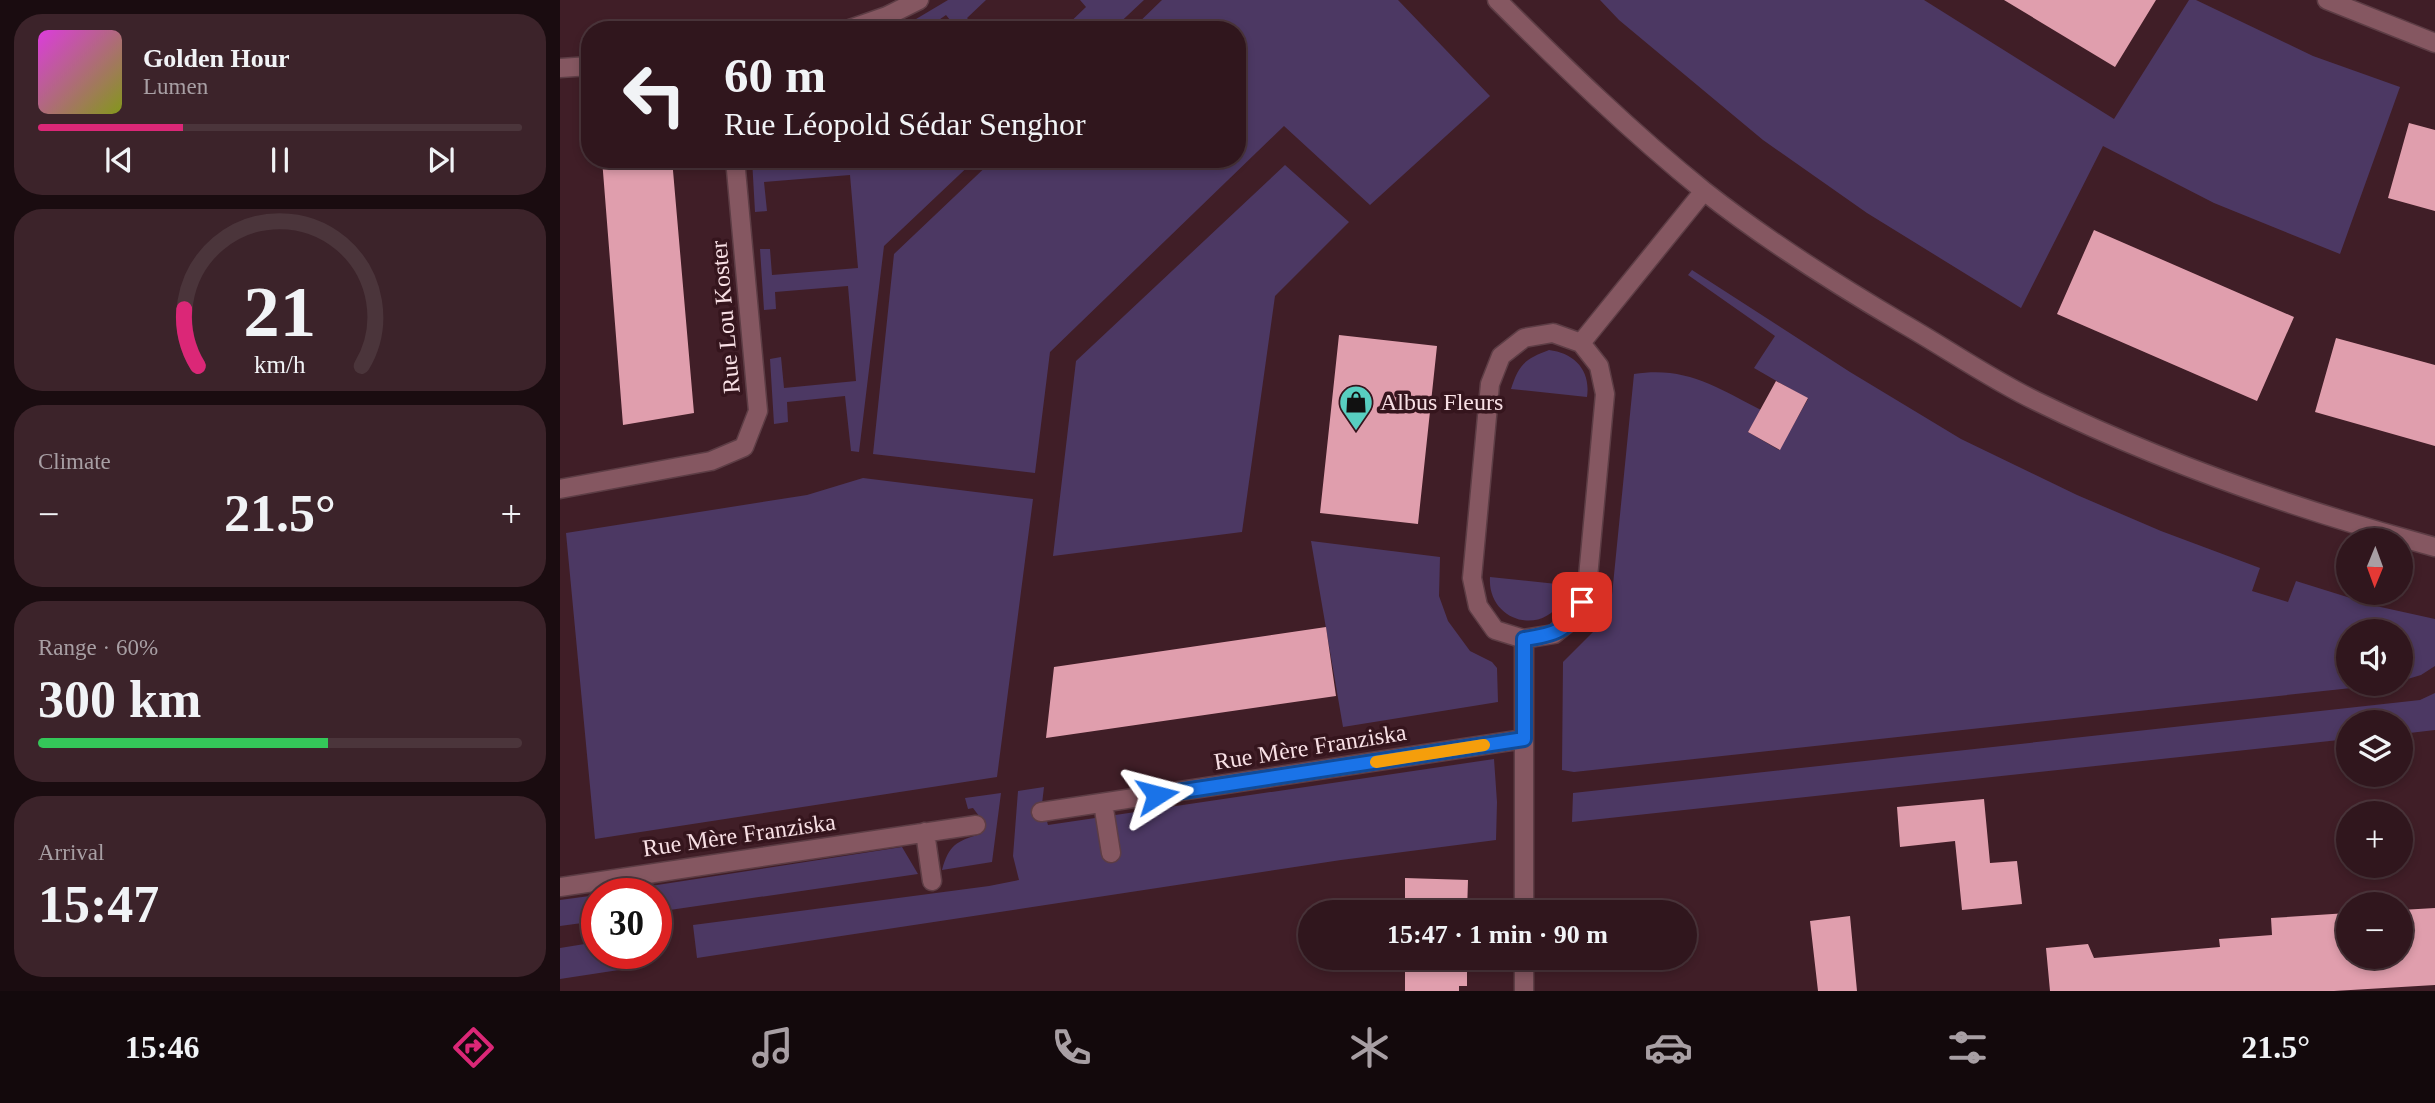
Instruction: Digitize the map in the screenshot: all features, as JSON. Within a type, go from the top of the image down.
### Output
[{"type":"street","points":[[873,21],[919,0]]},
{"type":"street","points":[[1497,0],[1573,76],[1704,191],[1859,297],[2034,400],[2197,472],[2379,532],[2435,547]]},
{"type":"street","points":[[2326,0],[2435,43]]},
{"type":"street","points":[[560,68],[581,67]]},
{"type":"street","name":"Rue Lou Koster","points":[[560,489],[711,461],[744,447],[758,411],[735,168]]},
{"type":"street","points":[[1581,343],[1704,191]]},
{"type":"street","points":[[1553,333],[1581,343],[1600,366],[1605,394],[1587,588],[1576,616],[1554,635],[1524,639],[1495,630],[1478,606],[1472,578],[1490,384],[1501,356],[1524,338],[1553,333]]},
{"type":"street","points":[[1524,639],[1524,900]]},
{"type":"street","name":"Rue Mère Franziska","points":[[1041,813],[1524,739]]},
{"type":"street","points":[[1103,803],[1111,853]]},
{"type":"street","name":"Rue Mère Franziska","points":[[560,887],[976,824]]},
{"type":"street","points":[[925,832],[932,881]]},
{"type":"street","points":[[1524,970],[1524,991]]},
{"type":"shaded area","points":[[948,0],[986,0],[967,18],[970,21],[951,21],[946,15],[937,21],[913,21]]},
{"type":"shaded area","points":[[1080,0],[1144,0],[1122,21],[1071,21],[1086,7]]},
{"type":"shaded area","points":[[1162,0],[1398,0],[1490,96],[1370,205],[1284,126],[1246,163],[1246,21],[1140,21]]},
{"type":"shaded area","points":[[1600,0],[1924,0],[2114,119],[2189,0],[2196,0],[2313,56],[2400,87],[2340,254],[2214,203],[2103,146],[2021,308],[1867,213],[1763,140],[1619,20]]},
{"type":"shaded area","points":[[1285,165],[1349,222],[1275,296],[1242,532],[1053,556],[1076,361]]},
{"type":"shaded area","points":[[753,168],[966,168],[884,246],[859,452],[851,451],[845,396],[787,402],[788,422],[774,424],[770,359],[781,357],[784,388],[856,381],[848,286],[775,292],[776,309],[764,310],[760,249],[770,249],[772,275],[858,268],[850,175],[764,182],[767,211],[755,212]]},
{"type":"shaded area","points":[[985,168],[1241,168],[1050,352],[1035,473],[873,454],[894,254]]},
{"type":"shaded area","points":[[1692,270],[1850,372],[1961,439],[2077,495],[2161,531],[2260,568],[2252,591],[2288,602],[2296,581],[2336,594],[2336,606],[2376,606],[2435,619],[2435,666],[2413,677],[2413,619],[2336,619],[2336,690],[1574,772],[1562,770],[1563,662],[1598,627],[1612,595],[1634,374],[1669,373],[1700,380],[1761,410],[1748,432],[1779,450],[1808,399],[1754,368],[1775,336],[1688,275]]},
{"type":"shaded area","points":[[1549,350],[1566,355],[1579,364],[1588,387],[1587,397],[1511,389],[1524,364]]},
{"type":"shaded area","points":[[863,478],[1033,499],[997,777],[595,839],[566,533],[807,495]]},
{"type":"shaded area","points":[[1311,541],[1440,557],[1439,596],[1448,621],[1470,651],[1492,662],[1497,668],[1498,702],[1343,727]]},
{"type":"shaded area","points":[[1490,577],[1566,585],[1561,601],[1552,612],[1529,621],[1517,619],[1497,604],[1491,592]]},
{"type":"shaded area","points":[[2435,693],[2435,730],[2413,733],[2413,710],[2336,710],[2336,740],[1572,822],[1573,793],[2420,700]]},
{"type":"shaded area","points":[[1494,759],[1496,840],[1341,860],[697,958],[693,925],[1019,880],[1013,856],[1018,791],[1044,787],[1042,804],[1048,825]]},
{"type":"shaded area","points":[[1001,793],[992,862],[942,870],[955,845],[981,834],[979,816],[973,808],[968,809],[965,798]]},
{"type":"shaded area","points":[[902,847],[918,874],[672,910],[672,883]]},
{"type":"shaded area","points":[[581,897],[581,923],[560,926],[560,900]]},
{"type":"shaded area","points":[[581,945],[581,969],[625,969],[560,979],[560,948]]},
{"type":"building","points":[[2004,0],[2156,0],[2115,67]]},
{"type":"building","points":[[2409,123],[2435,130],[2435,211],[2388,198]]},
{"type":"building","points":[[603,168],[673,168],[694,413],[623,425]]},
{"type":"building","points":[[2094,230],[2294,317],[2257,401],[2057,314]]},
{"type":"building","points":[[1339,335],[1437,346],[1418,524],[1320,513]]},
{"type":"building","points":[[2336,338],[2435,365],[2435,446],[2315,412]]},
{"type":"building","points":[[1776,381],[1808,398],[1780,450],[1748,432]]},
{"type":"building","points":[[1326,627],[1336,696],[1046,738],[1054,667]]},
{"type":"building","points":[[1984,799],[1990,863],[2017,861],[2022,904],[1962,910],[1955,841],[1900,847],[1897,807]]},
{"type":"building","points":[[1405,878],[1468,880],[1467,900],[1405,900]]},
{"type":"building","points":[[2435,908],[2435,985],[2334,991],[2050,991],[2046,948],[2088,944],[2094,958],[2220,947],[2219,939],[2272,935],[2271,918],[2336,914],[2336,969],[2413,969],[2413,909]]},
{"type":"building","points":[[1850,916],[1857,991],[1818,991],[1810,921]]},
{"type":"building","points":[[1405,970],[1467,970],[1467,986],[1459,986],[1459,991],[1405,991]]},
{"type":"slow traffic","points":[[1376,762],[1484,745]]},
{"type":"place","name":"Albus Fleurs","points":[[1356,432]]},
{"type":"route","points":[[1157,795],[1524,739],[1524,639],[1554,635],[1576,616],[1582,602]]}]
